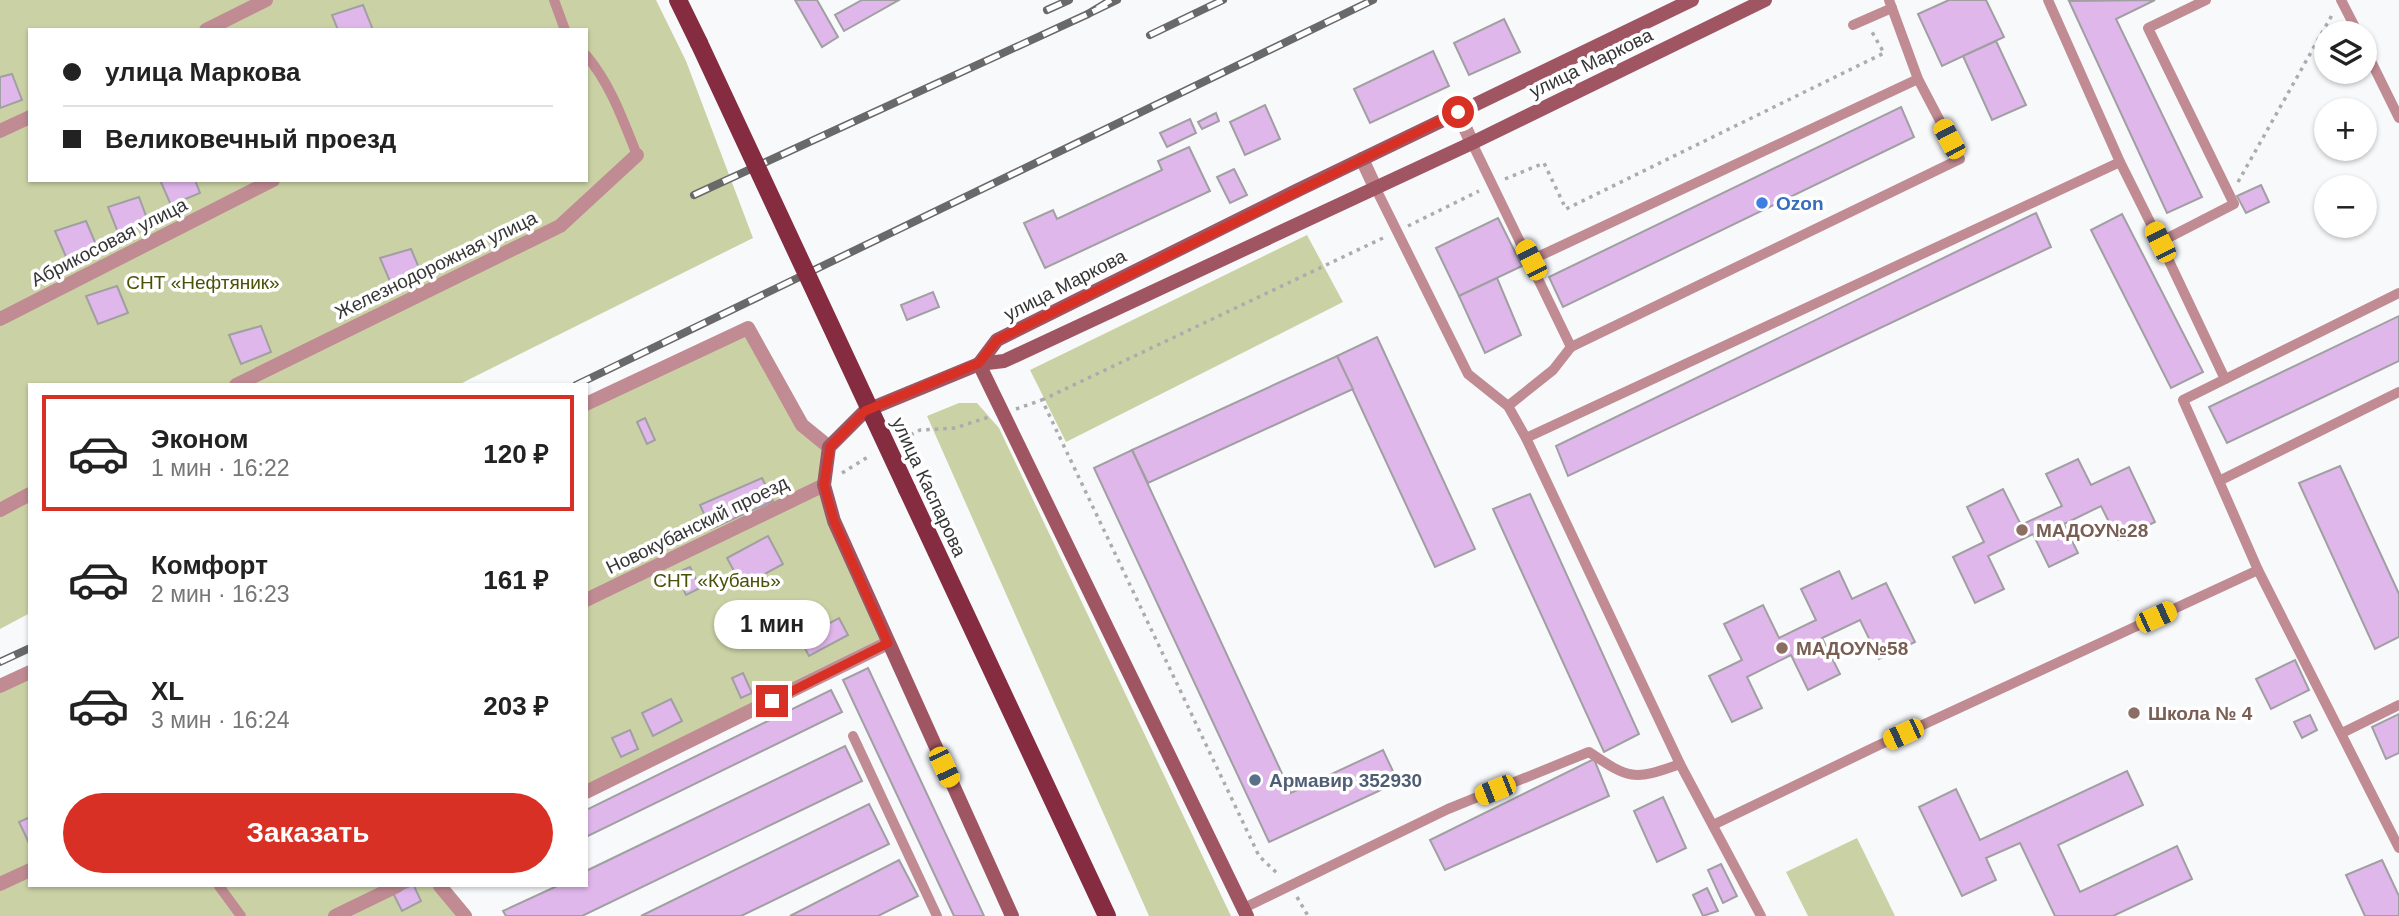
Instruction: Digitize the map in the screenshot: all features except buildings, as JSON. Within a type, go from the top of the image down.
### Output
[{"type":"main road","name":"улица Каспарова","points":[[678,0],[1107,916]]},
{"type":"main road","name":"улица Маркова","points":[[979,363],[997,340],[1458,112],[1692,0]]},
{"type":"main road","name":"улица Маркова","points":[[979,363],[1004,361],[1472,143],[1765,0]]},
{"type":"main road","points":[[1012,916],[834,521],[824,485],[830,447],[865,411],[979,363],[1246,912]]},
{"type":"street","points":[[210,28],[266,0]]},
{"type":"street","points":[[1458,112],[1472,143]]},
{"type":"street","points":[[0,131],[28,118]]},
{"type":"street","name":"Железнодорожная улица","points":[[240,383],[560,226],[637,155]]},
{"type":"street","points":[[1362,159],[1375,187]]},
{"type":"street","name":"Абрикосовая улица","points":[[0,319],[269,182]]},
{"type":"street","points":[[588,403],[748,328],[802,425],[830,447]]},
{"type":"street","name":"Новокубанский проезд","points":[[588,599],[824,485]]},
{"type":"street","points":[[0,510],[28,495]]},
{"type":"street","points":[[588,791],[888,643]]},
{"type":"street","points":[[0,687],[28,673]]},
{"type":"street","points":[[0,884],[28,871]]},
{"type":"street","points":[[335,916],[395,887]]},
{"type":"street","points":[[441,887],[465,916]]},
{"type":"lane","points":[[554,0],[564,28]]},
{"type":"lane","points":[[2048,0],[2120,162],[2225,379]]},
{"type":"lane","points":[[2160,242],[2234,204],[2148,28],[2206,0]]},
{"type":"lane","points":[[2341,0],[2352,21]]},
{"type":"lane","points":[[1508,406],[1553,370],[1571,347],[1959,159],[1918,79],[1890,4],[1853,24]]},
{"type":"lane","points":[[588,57],[612,93],[637,155]]},
{"type":"lane","points":[[2377,73],[2399,118]]},
{"type":"lane","points":[[1531,260],[1918,79]]},
{"type":"lane","points":[[1472,143],[1571,347]]},
{"type":"lane","points":[[1526,438],[2120,162]]},
{"type":"lane","points":[[1375,187],[1468,374],[1508,406],[1526,438],[1680,764],[1761,916]]},
{"type":"lane","points":[[2399,293],[2183,400],[2258,570],[2399,848]]},
{"type":"lane","points":[[2219,481],[2399,392]]},
{"type":"lane","points":[[1713,825],[2258,570]]},
{"type":"lane","points":[[2342,733],[2399,705]]},
{"type":"lane","points":[[853,736],[937,916]]},
{"type":"lane","points":[[1246,912],[1448,809],[1589,752],[1629,776],[1645,775],[1680,764]]},
{"type":"lane","points":[[220,887],[242,916]]},
{"type":"path","points":[[1042,400],[1493,184],[1544,163],[1566,209],[1884,53],[1872,31],[1890,4]]},
{"type":"path","points":[[2231,197],[2333,12]]},
{"type":"green space","name":"СНТ «Нефтяник»","points":[[0,0],[656,0],[686,61],[753,238],[462,383],[28,383],[28,614],[0,629]]},
{"type":"green space","points":[[1307,235],[1343,302],[1066,442],[1030,370]]},
{"type":"green space","name":"СНТ «Кубань»","points":[[748,328],[802,425],[829,447],[824,485],[888,643],[588,791],[588,403]]},
{"type":"green space","points":[[959,403],[977,403],[999,428],[1231,916],[1149,916],[927,416]]},
{"type":"green space","points":[[28,673],[28,887],[441,887],[465,916],[0,916],[0,686]]},
{"type":"green space","points":[[1857,838],[1895,916],[1808,916],[1786,872]]},
{"type":"railway","points":[[1047,10],[1069,0]]},
{"type":"railway","points":[[1111,0],[1088,14],[1117,0]]},
{"type":"railway","points":[[1150,35],[1223,0]]},
{"type":"railway","points":[[580,383],[1373,0]]},
{"type":"railway","points":[[694,195],[1088,14]]},
{"type":"railway","points":[[0,662],[28,649]]},
{"type":"place","name":"Ozon","points":[[1762,203]]},
{"type":"place","name":"МАДОУ№28","points":[[2022,530]]},
{"type":"place","name":"МАДОУ№58","points":[[1782,648]]},
{"type":"place","name":"Школа № 4","points":[[2134,713]]},
{"type":"place","name":"Армавир 352930","points":[[1255,780]]},
{"type":"route","points":[[772,701],[888,643],[834,521],[824,485],[830,447],[865,411],[979,363],[997,340],[1458,112]]}]
